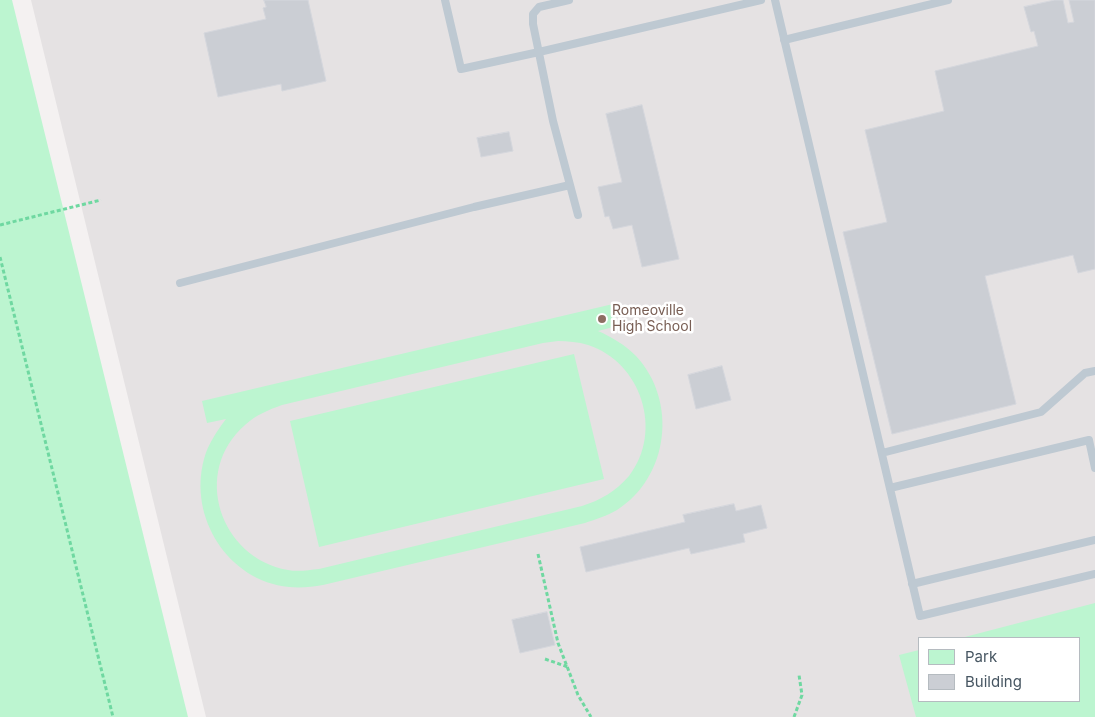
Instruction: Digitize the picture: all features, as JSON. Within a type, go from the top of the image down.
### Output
[{"type":"lane","points":[[445,0],[461,69],[539,52],[726,4],[761,0]]},
{"type":"lane","points":[[568,0],[539,7],[533,14],[533,24],[553,121],[578,215]]},
{"type":"lane","points":[[775,0],[920,616],[1095,574]]},
{"type":"lane","points":[[784,40],[948,0]]},
{"type":"lane","points":[[180,283],[474,206],[570,185]]},
{"type":"lane","points":[[882,453],[1041,412],[1085,373],[1095,371]]},
{"type":"lane","points":[[890,488],[1089,440],[1095,468]]},
{"type":"lane","points":[[912,584],[1095,540]]},
{"type":"path","points":[[0,225],[100,200]]},
{"type":"path","points":[[0,257],[113,717]]},
{"type":"path","points":[[538,554],[558,643],[578,694],[591,717]]},
{"type":"path","points":[[545,659],[568,668]]},
{"type":"path","points":[[794,717],[802,695],[799,675]]},
{"type":"shaded area","name":"Romeoville High School","points":[[31,0],[1095,0],[1095,717],[206,717]]},
{"type":"green space","points":[[0,0],[12,0],[188,717],[0,717]]},
{"type":"green space","points":[[613,304],[617,326],[598,331],[627,348],[636,356],[649,374],[658,394],[662,416],[662,438],[657,459],[648,478],[634,496],[617,510],[605,516],[585,523],[323,585],[289,587],[267,582],[248,573],[231,559],[218,542],[208,523],[202,503],[201,481],[204,459],[210,443],[226,419],[207,423],[202,401]],"holes":[[[558,341],[577,342],[606,354],[622,366],[633,382],[641,400],[645,419],[645,439],[639,458],[629,476],[613,491],[602,498],[582,506],[319,569],[288,570],[264,562],[245,549],[230,531],[221,511],[217,488],[219,466],[229,444],[249,421],[282,405]]]},
{"type":"green space","points":[[574,354],[604,479],[319,547],[290,421]]},
{"type":"green space","points":[[1095,603],[1095,717],[916,717],[899,655],[918,650],[918,702],[1080,702],[1080,637],[965,637]]},
{"type":"building","points":[[264,0],[308,0],[326,81],[282,91],[281,84],[218,97],[204,33],[266,19],[263,8],[266,7]]},
{"type":"building","points":[[1063,0],[1068,23],[1074,22],[1069,0],[1095,0],[1095,269],[1078,273],[1073,255],[985,276],[1016,404],[892,434],[843,232],[887,222],[865,130],[944,111],[935,71],[1038,46],[1034,31],[1031,32],[1024,7]]},
{"type":"building","points":[[642,105],[679,259],[642,267],[632,225],[613,229],[609,216],[605,217],[598,187],[622,182],[606,114]]},
{"type":"building","points":[[509,132],[513,151],[481,157],[477,138]]},
{"type":"building","points":[[722,366],[731,400],[696,409],[688,375]]},
{"type":"building","points":[[734,504],[736,511],[761,505],[767,528],[743,534],[745,542],[691,554],[689,548],[586,572],[580,547],[685,522],[683,515]]},
{"type":"building","points":[[547,612],[555,645],[520,653],[512,620]]},
{"type":"place","name":"Romeoville High School","points":[[602,319]]}]
